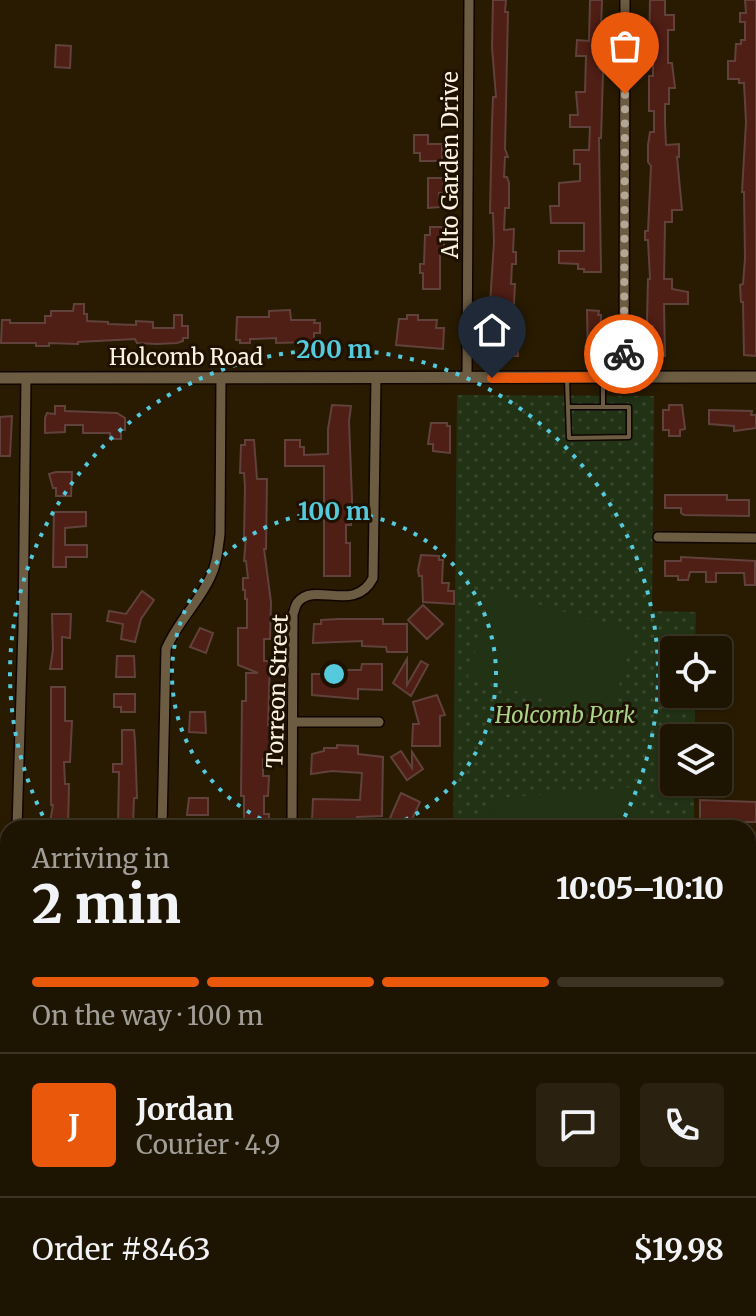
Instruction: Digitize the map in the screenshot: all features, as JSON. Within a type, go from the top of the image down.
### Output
[{"type":"street","name":"Alto Garden Drive","points":[[467,378],[469,0]]},
{"type":"street","points":[[624,377],[625,0]]},
{"type":"street","points":[[162,820],[166,649],[175,627],[209,581],[217,560],[220,534],[221,377]]},
{"type":"street","name":"Holcomb Road","points":[[0,378],[756,377]]},
{"type":"street","points":[[17,820],[26,378]]},
{"type":"street","name":"Torreon Street","points":[[292,820],[293,614],[298,602],[308,596],[360,595],[368,589],[373,578],[376,378]]},
{"type":"street","points":[[658,537],[756,538]]},
{"type":"street","points":[[293,722],[379,722]]},
{"type":"lane","points":[[567,377],[569,438],[629,437],[629,407],[568,407]]},
{"type":"lane","points":[[603,377],[603,407]]},
{"type":"green space","name":"Holcomb Park","points":[[457,395],[654,396],[652,611],[696,612],[695,636],[660,636],[660,708],[695,708],[695,724],[660,724],[660,796],[694,796],[694,820],[453,820]]},
{"type":"green space","points":[[492,591],[634,632],[610,718],[468,677]]},
{"type":"green space","points":[[636,787],[638,820],[489,820],[488,799]]},
{"type":"building","points":[[493,0],[506,0],[505,12],[508,12],[505,149],[508,157],[505,157],[504,177],[509,183],[509,208],[505,208],[504,230],[514,229],[516,264],[512,264],[511,284],[515,284],[514,304],[490,304],[494,242],[493,213],[490,213],[492,122],[493,97],[496,97],[492,47]]},
{"type":"building","points":[[590,0],[602,0],[597,48],[601,48],[599,68],[603,72],[599,138],[601,272],[584,272],[584,269],[578,269],[578,264],[559,263],[559,251],[584,251],[584,223],[551,223],[550,206],[559,206],[559,183],[580,181],[580,164],[574,164],[574,150],[589,150],[590,127],[570,127],[570,115],[578,115],[576,92],[585,92],[586,56],[576,56],[577,40],[589,41]]},
{"type":"building","points":[[650,0],[665,0],[665,15],[674,15],[674,30],[668,30],[668,63],[672,63],[675,88],[669,88],[665,124],[666,145],[679,144],[677,157],[682,210],[672,210],[672,222],[665,222],[664,279],[672,279],[672,289],[688,292],[688,304],[664,304],[665,356],[649,356],[650,345],[653,345],[653,326],[647,322],[650,279],[645,231],[648,231],[651,166],[648,162],[648,145],[650,132],[654,132],[654,111],[649,111],[649,76],[653,76],[653,59],[649,59]]},
{"type":"building","points":[[745,0],[756,0],[756,356],[744,355],[740,285],[743,284],[745,258],[742,192],[746,122],[744,83],[739,83],[739,79],[728,79],[728,61],[735,61],[736,44],[745,40],[745,22],[740,22],[740,13],[746,13]]},
{"type":"building","points":[[56,45],[71,46],[70,68],[55,67]]},
{"type":"building","points":[[414,135],[428,135],[428,144],[442,144],[442,161],[420,161],[420,153],[414,153]]},
{"type":"building","points":[[428,178],[443,178],[444,193],[439,193],[440,207],[428,208]]},
{"type":"building","points":[[430,227],[444,227],[444,250],[440,250],[440,289],[423,289],[423,273],[420,273],[420,264],[424,264],[425,235],[430,235]]},
{"type":"building","points":[[74,304],[84,304],[87,321],[108,324],[153,322],[153,328],[174,328],[174,315],[182,315],[182,326],[188,326],[188,338],[177,343],[157,344],[137,343],[135,339],[49,343],[49,346],[1,343],[2,320],[10,320],[10,323],[45,323],[45,316],[51,316],[51,311],[73,311]]},
{"type":"building","points":[[290,310],[291,320],[315,320],[314,323],[320,323],[320,333],[314,333],[314,342],[276,343],[276,338],[250,339],[250,343],[236,340],[237,317],[269,317],[269,311]]},
{"type":"building","points":[[587,310],[599,311],[598,315],[601,315],[600,355],[588,355]]},
{"type":"building","points":[[407,315],[418,315],[418,320],[437,320],[436,328],[444,328],[443,349],[396,345],[399,319],[407,319]]},
{"type":"building","points":[[517,340],[518,356],[491,357],[491,341]]},
{"type":"building","points":[[332,405],[351,406],[351,525],[346,525],[346,543],[350,543],[350,576],[324,576],[324,466],[285,466],[285,440],[300,440],[304,455],[328,454]]},
{"type":"building","points":[[669,405],[682,405],[685,429],[680,430],[680,436],[669,436],[669,430],[663,430],[663,410],[669,410]]},
{"type":"building","points":[[55,406],[65,406],[65,411],[117,413],[125,418],[125,430],[121,430],[121,439],[110,439],[110,433],[83,433],[83,425],[65,425],[65,432],[45,433],[45,418],[47,413],[55,414]]},
{"type":"building","points":[[709,410],[752,411],[751,415],[756,415],[756,428],[734,431],[734,426],[709,424]]},
{"type":"building","points":[[12,416],[10,456],[0,456],[0,417]]},
{"type":"building","points":[[431,423],[447,423],[450,426],[450,453],[433,451],[433,444],[428,444]]},
{"type":"building","points":[[245,440],[254,440],[257,479],[267,479],[264,549],[271,602],[270,639],[264,639],[264,661],[270,661],[270,759],[263,759],[263,776],[269,776],[264,814],[269,814],[269,820],[244,820],[244,796],[241,796],[242,701],[246,701],[246,673],[258,673],[238,665],[238,628],[247,628],[247,599],[243,590],[243,578],[248,578],[244,561],[245,487],[244,473],[240,473],[241,445],[245,445]]},
{"type":"building","points":[[72,472],[71,496],[56,496],[56,488],[53,488],[49,474]]},
{"type":"building","points":[[665,495],[727,495],[727,500],[749,500],[749,516],[684,515],[681,508],[665,508]]},
{"type":"building","points":[[54,512],[86,512],[86,526],[65,528],[65,545],[87,545],[87,557],[66,557],[66,567],[53,567]]},
{"type":"building","points":[[421,555],[439,556],[439,560],[443,560],[442,583],[449,583],[448,591],[454,591],[454,604],[423,602],[422,576],[419,576],[418,570]]},
{"type":"building","points":[[681,557],[755,561],[755,585],[745,585],[744,573],[716,573],[716,582],[706,582],[706,572],[690,572],[688,580],[665,576],[665,561],[681,561]]},
{"type":"building","points":[[142,591],[154,600],[141,619],[135,642],[121,639],[123,624],[107,621],[109,611],[126,614]]},
{"type":"building","points":[[423,605],[443,624],[427,639],[408,620]]},
{"type":"building","points":[[52,614],[71,614],[70,638],[62,637],[62,669],[50,669]]},
{"type":"building","points":[[383,619],[383,624],[407,624],[407,652],[387,652],[386,647],[362,646],[362,641],[313,643],[314,624],[321,624],[321,620]]},
{"type":"building","points":[[200,628],[213,633],[206,653],[190,647]]},
{"type":"building","points":[[117,656],[134,656],[135,677],[116,677]]},
{"type":"building","points":[[407,659],[407,685],[421,661],[428,665],[411,696],[393,683]]},
{"type":"building","points":[[362,664],[382,664],[382,690],[358,689],[358,699],[312,695],[312,674],[361,670]]},
{"type":"building","points":[[51,687],[65,687],[65,721],[72,721],[70,762],[64,762],[65,784],[69,784],[68,820],[50,820]]},
{"type":"building","points":[[114,694],[135,694],[135,712],[121,712],[121,707],[114,707]]},
{"type":"building","points":[[437,695],[445,715],[440,716],[440,746],[412,746],[413,724],[419,724],[413,702]]},
{"type":"building","points":[[190,712],[205,712],[206,733],[189,732]]},
{"type":"building","points":[[122,730],[134,730],[137,798],[134,798],[133,820],[118,820],[119,772],[113,772],[113,764],[122,764]]},
{"type":"building","points":[[337,745],[358,746],[358,754],[383,757],[382,816],[357,817],[357,820],[312,820],[313,799],[360,800],[362,773],[332,771],[311,774],[312,754],[324,751],[324,748],[337,748]]},
{"type":"building","points":[[401,751],[412,768],[412,752],[423,769],[407,780],[391,757]]},
{"type":"building","points":[[401,793],[420,802],[412,820],[390,818]]},
{"type":"building","points":[[189,798],[208,798],[208,815],[187,815]]},
{"type":"building","points":[[700,800],[756,802],[756,820],[700,820]]},
{"type":"way so far","points":[[624,354],[625,94]]},
{"type":"route","points":[[492,378],[624,377],[624,354]]}]
